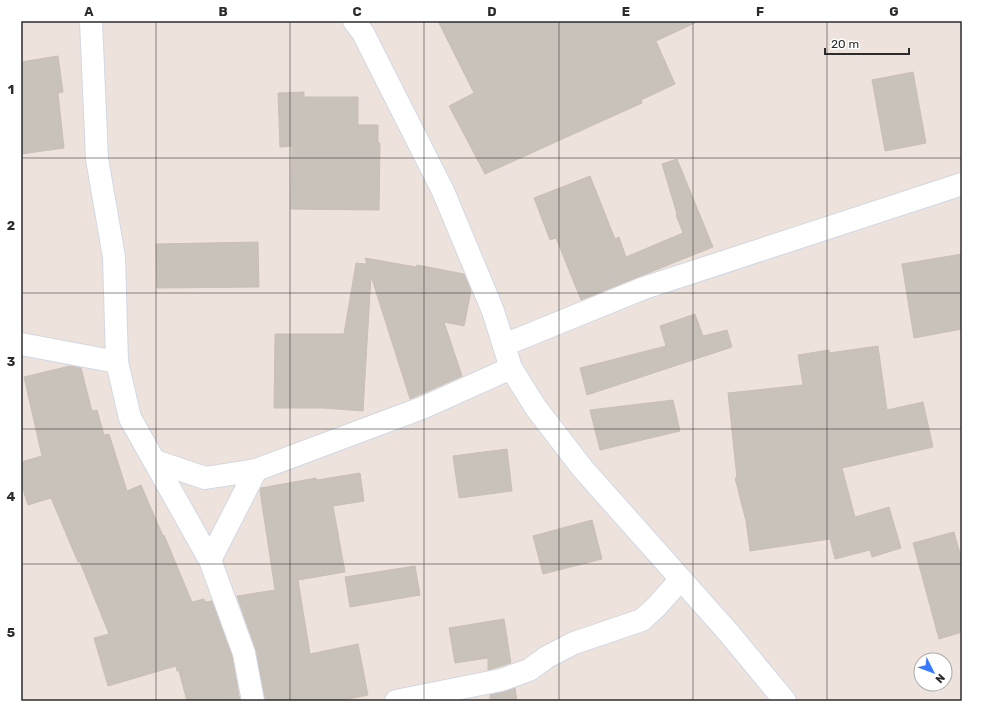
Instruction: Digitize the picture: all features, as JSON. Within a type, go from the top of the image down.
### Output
[{"type":"street","points":[[91,21],[97,159],[114,257],[117,362],[130,418],[210,560],[244,653],[253,701]]},
{"type":"street","points":[[354,21],[363,33],[443,191],[492,311],[511,368],[536,408],[583,469],[728,632],[785,701]]},
{"type":"street","points":[[504,345],[644,288],[962,184]]},
{"type":"street","points":[[21,344],[117,362]]},
{"type":"street","points":[[155,461],[205,478],[256,470],[422,408],[511,368]]},
{"type":"street","points":[[210,560],[256,470]]},
{"type":"street","points":[[396,701],[501,680],[529,670],[547,657],[574,643],[642,620],[657,606],[681,579]]},
{"type":"building","points":[[438,21],[699,21],[656,41],[675,84],[641,100],[642,103],[485,174],[449,106],[474,93]]},
{"type":"building","points":[[58,56],[63,92],[58,93],[64,148],[21,154],[21,62]]},
{"type":"building","points":[[913,72],[926,143],[885,151],[872,80]]},
{"type":"building","points":[[304,92],[304,97],[358,97],[358,125],[378,125],[378,143],[380,143],[379,210],[291,209],[292,146],[280,147],[278,93]]},
{"type":"building","points":[[677,159],[713,247],[581,300],[556,238],[550,240],[534,198],[590,176],[615,239],[619,237],[626,257],[683,233],[676,215],[677,214],[662,164]]},
{"type":"building","points":[[258,242],[259,287],[157,288],[156,244]]},
{"type":"building","points":[[962,254],[962,329],[914,338],[902,264]]},
{"type":"building","points":[[365,258],[416,267],[417,265],[464,274],[471,291],[464,326],[444,322],[462,376],[410,399],[371,276],[363,411],[324,408],[274,408],[275,334],[344,334],[356,263],[367,264]]},
{"type":"building","points":[[695,314],[703,336],[727,330],[732,347],[587,395],[580,368],[666,346],[660,326]]},
{"type":"building","points":[[878,346],[887,410],[923,402],[933,447],[842,468],[855,517],[889,507],[901,548],[872,557],[870,550],[835,559],[830,539],[750,551],[746,521],[735,478],[737,478],[728,393],[803,385],[798,355],[829,350],[829,353]]},
{"type":"building","points":[[70,366],[81,368],[92,411],[97,410],[104,435],[109,434],[127,491],[141,485],[192,602],[204,599],[205,602],[212,601],[232,656],[240,701],[187,701],[179,671],[177,671],[176,666],[108,686],[94,638],[109,634],[80,562],[78,562],[51,498],[28,505],[21,483],[21,462],[42,456],[24,377]]},
{"type":"building","points":[[673,400],[680,431],[600,450],[590,410]]},
{"type":"building","points":[[507,449],[512,491],[459,498],[453,456]]},
{"type":"building","points":[[360,473],[364,501],[333,506],[345,572],[298,580],[310,654],[358,644],[368,695],[339,701],[265,701],[256,651],[237,596],[275,590],[260,491],[261,488],[316,478],[317,480]]},
{"type":"building","points":[[592,520],[602,559],[543,574],[533,536]]},
{"type":"building","points":[[954,532],[962,561],[962,632],[939,639],[913,543]]},
{"type":"building","points":[[415,566],[420,595],[350,607],[345,577]]},
{"type":"building","points":[[504,619],[511,663],[488,670],[488,658],[455,663],[449,628]]},
{"type":"building","points":[[515,688],[517,701],[490,701],[490,695]]}]
